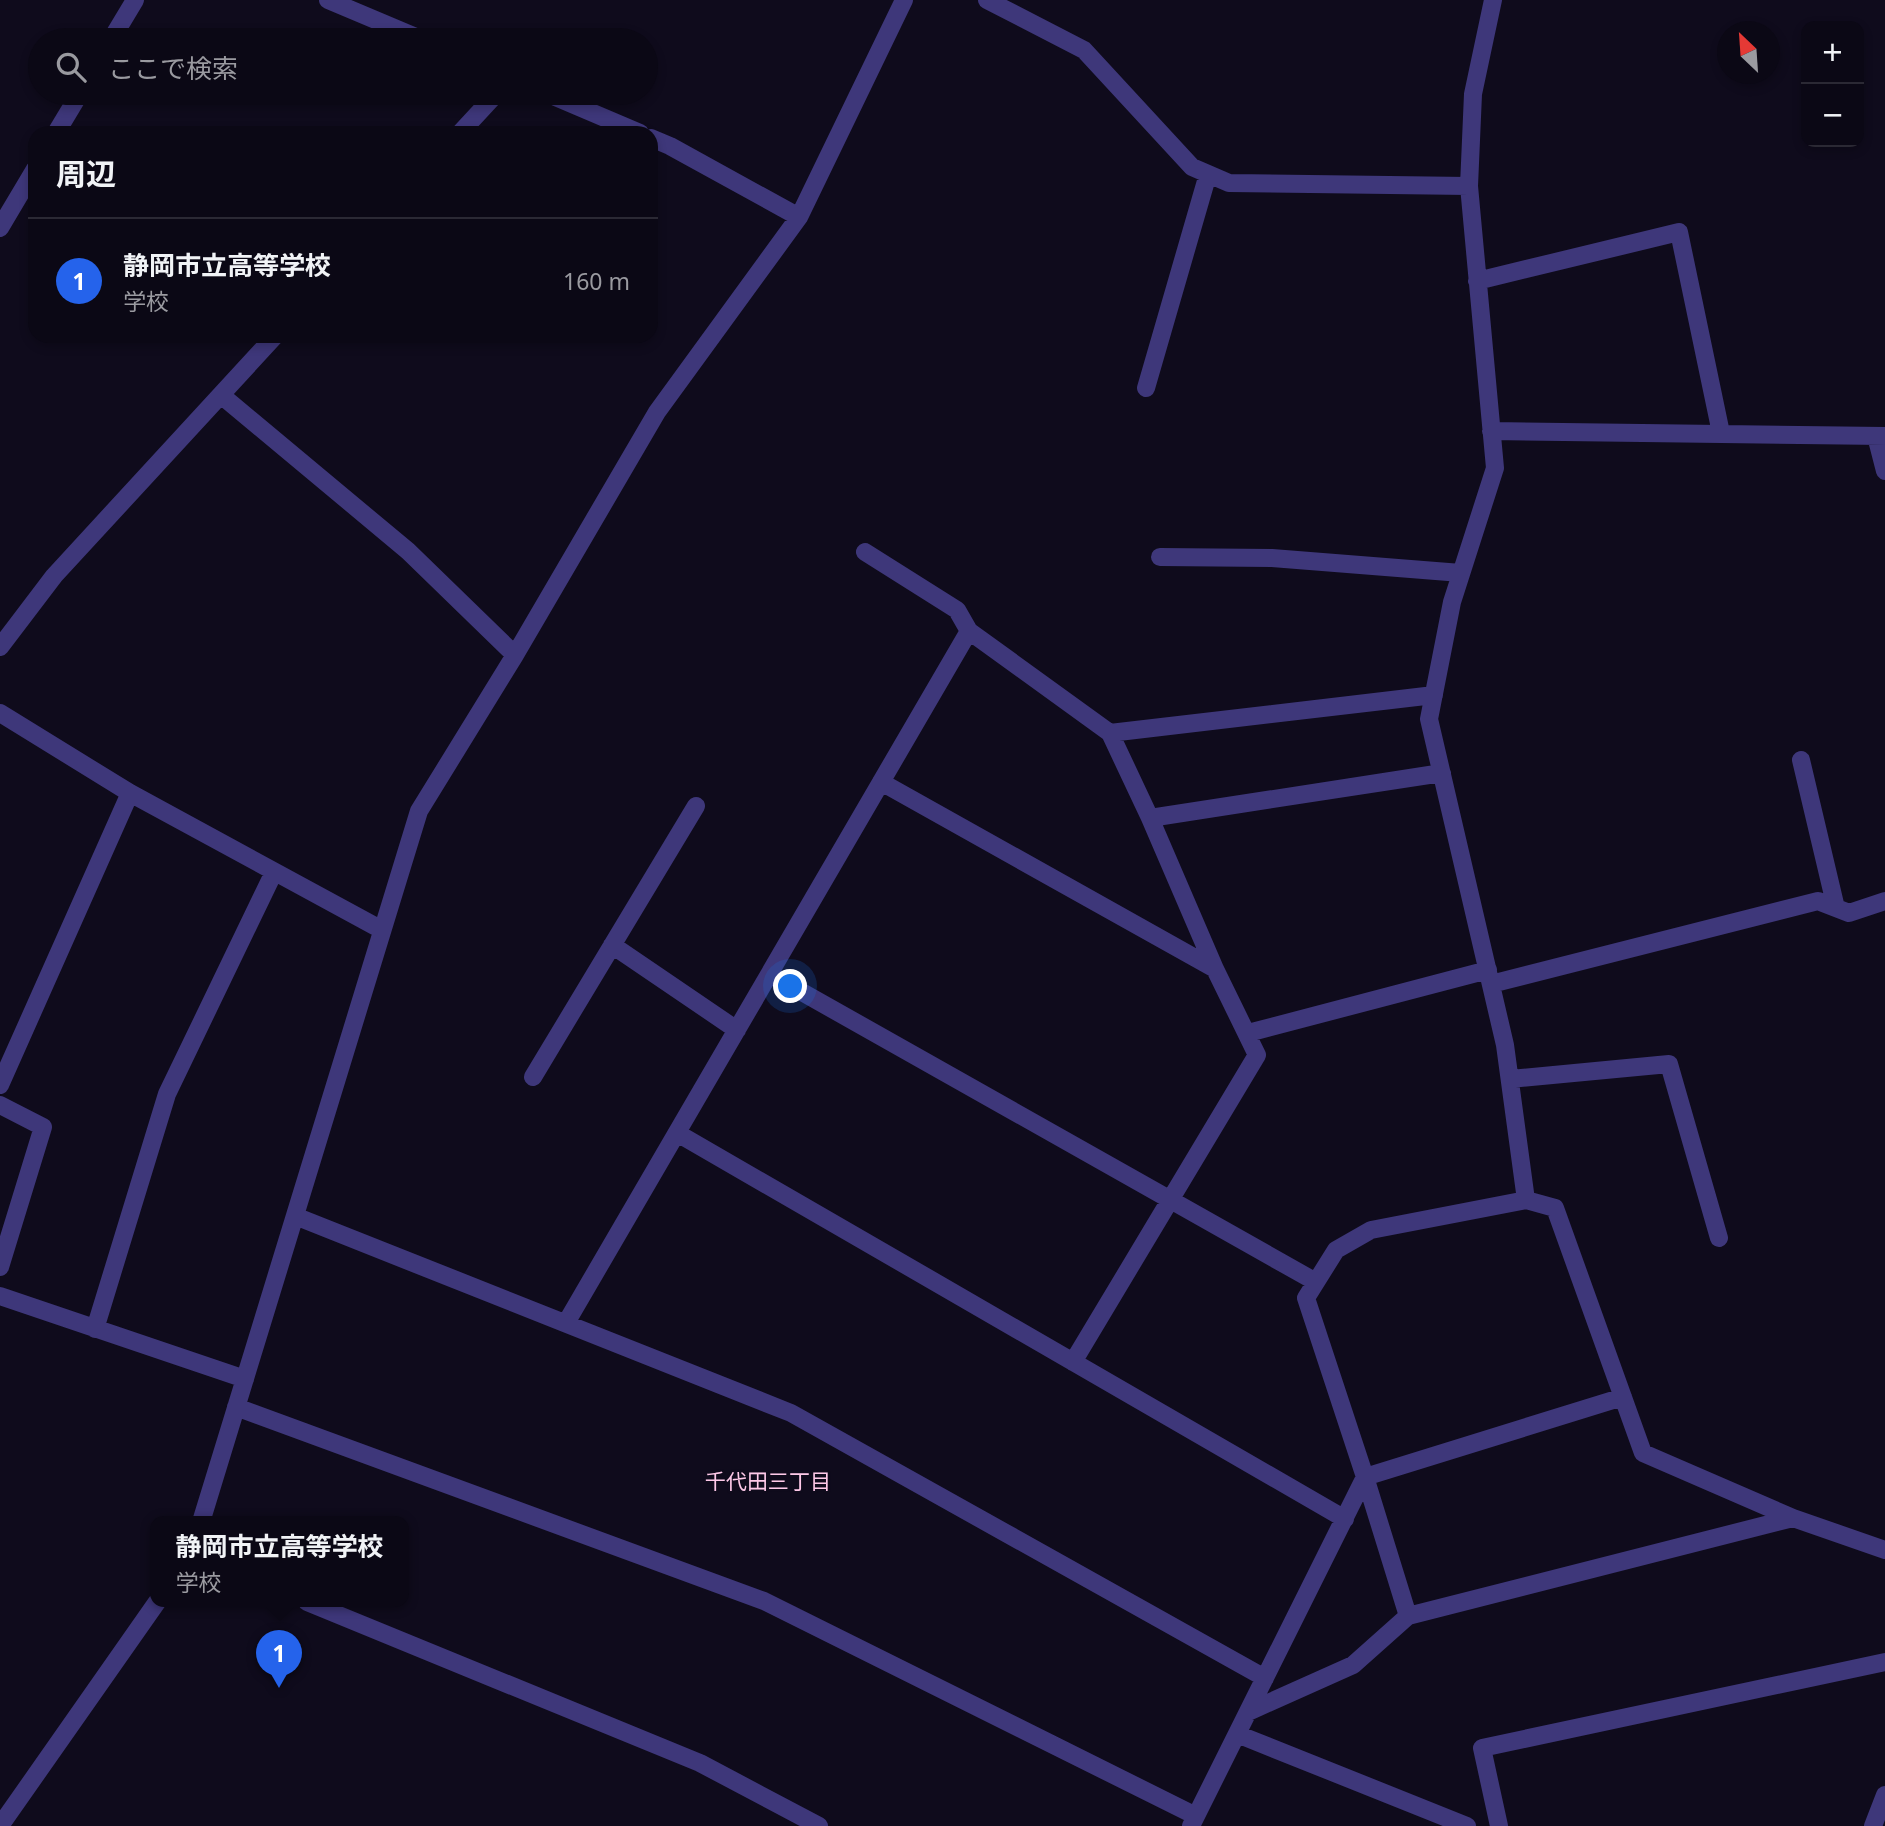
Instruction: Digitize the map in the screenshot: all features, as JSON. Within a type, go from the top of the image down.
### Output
[{"type":"street","points":[[118,28],[135,0]]},
{"type":"street","points":[[328,0],[394,28]]},
{"type":"street","points":[[203,1516],[419,811],[515,655],[657,412],[799,217],[904,0]]},
{"type":"street","points":[[987,0],[1084,50],[1192,167],[1229,183],[1469,186]]},
{"type":"street","points":[[1493,0],[1473,94],[1469,186],[1495,468],[1452,602],[1429,719],[1506,1045],[1526,1200]]},
{"type":"street","points":[[60,126],[73,105]]},
{"type":"street","points":[[466,126],[486,105]]},
{"type":"street","points":[[574,105],[624,126]]},
{"type":"street","points":[[658,141],[799,217]]},
{"type":"street","points":[[1146,388],[1208,174]]},
{"type":"street","points":[[0,229],[28,181]]},
{"type":"street","points":[[1477,281],[1679,232],[1721,433]]},
{"type":"street","points":[[0,647],[54,576],[269,343]]},
{"type":"street","points":[[221,395],[408,551],[515,655]]},
{"type":"street","points":[[1492,431],[1880,436],[1885,471]]},
{"type":"street","points":[[865,552],[957,610],[969,631],[1110,733],[1150,818],[1214,969],[1257,1055],[1073,1362]]},
{"type":"street","points":[[1160,557],[1272,558],[1461,573]]},
{"type":"street","points":[[566,1323],[969,631]]},
{"type":"street","points":[[1110,733],[1434,695]]},
{"type":"street","points":[[0,713],[130,793],[382,930]]},
{"type":"street","points":[[1801,760],[1836,908]]},
{"type":"street","points":[[1150,818],[1442,773]]},
{"type":"street","points":[[881,782],[1214,969]]},
{"type":"street","points":[[0,1085],[130,793]]},
{"type":"street","points":[[533,1077],[696,806]]},
{"type":"street","points":[[95,1329],[167,1094],[274,872]]},
{"type":"street","points":[[1248,1033],[1818,901],[1849,913],[1885,901]]},
{"type":"street","points":[[612,945],[737,1030]]},
{"type":"street","points":[[770,974],[1316,1282]]},
{"type":"street","points":[[1510,1079],[1669,1064],[1719,1238]]},
{"type":"street","points":[[0,1105],[43,1127],[0,1267]]},
{"type":"street","points":[[677,1133],[1345,1519]]},
{"type":"street","points":[[1408,1616],[1366,1477],[1306,1298],[1336,1250],[1371,1230],[1526,1200],[1555,1208],[1643,1452],[1793,1518],[1885,1550]]},
{"type":"street","points":[[295,1216],[792,1413],[1265,1678]]},
{"type":"street","points":[[0,1296],[245,1379]]},
{"type":"street","points":[[236,1406],[764,1601],[1193,1821],[1366,1477],[1623,1397]]},
{"type":"street","points":[[1248,1712],[1353,1665],[1408,1616],[1793,1518]]},
{"type":"street","points":[[0,1826],[153,1607]]},
{"type":"street","points":[[319,1607],[700,1763],[819,1826]]},
{"type":"street","points":[[1499,1826],[1482,1748],[1885,1662]]},
{"type":"street","points":[[1237,1734],[1467,1826]]},
{"type":"street","points":[[1873,1826],[1885,1795]]},
{"type":"place","name":"静岡市立高等学校","points":[[279,1688]]},
{"type":"district","name":"千代田三丁目","points":[[768,1481]]}]
